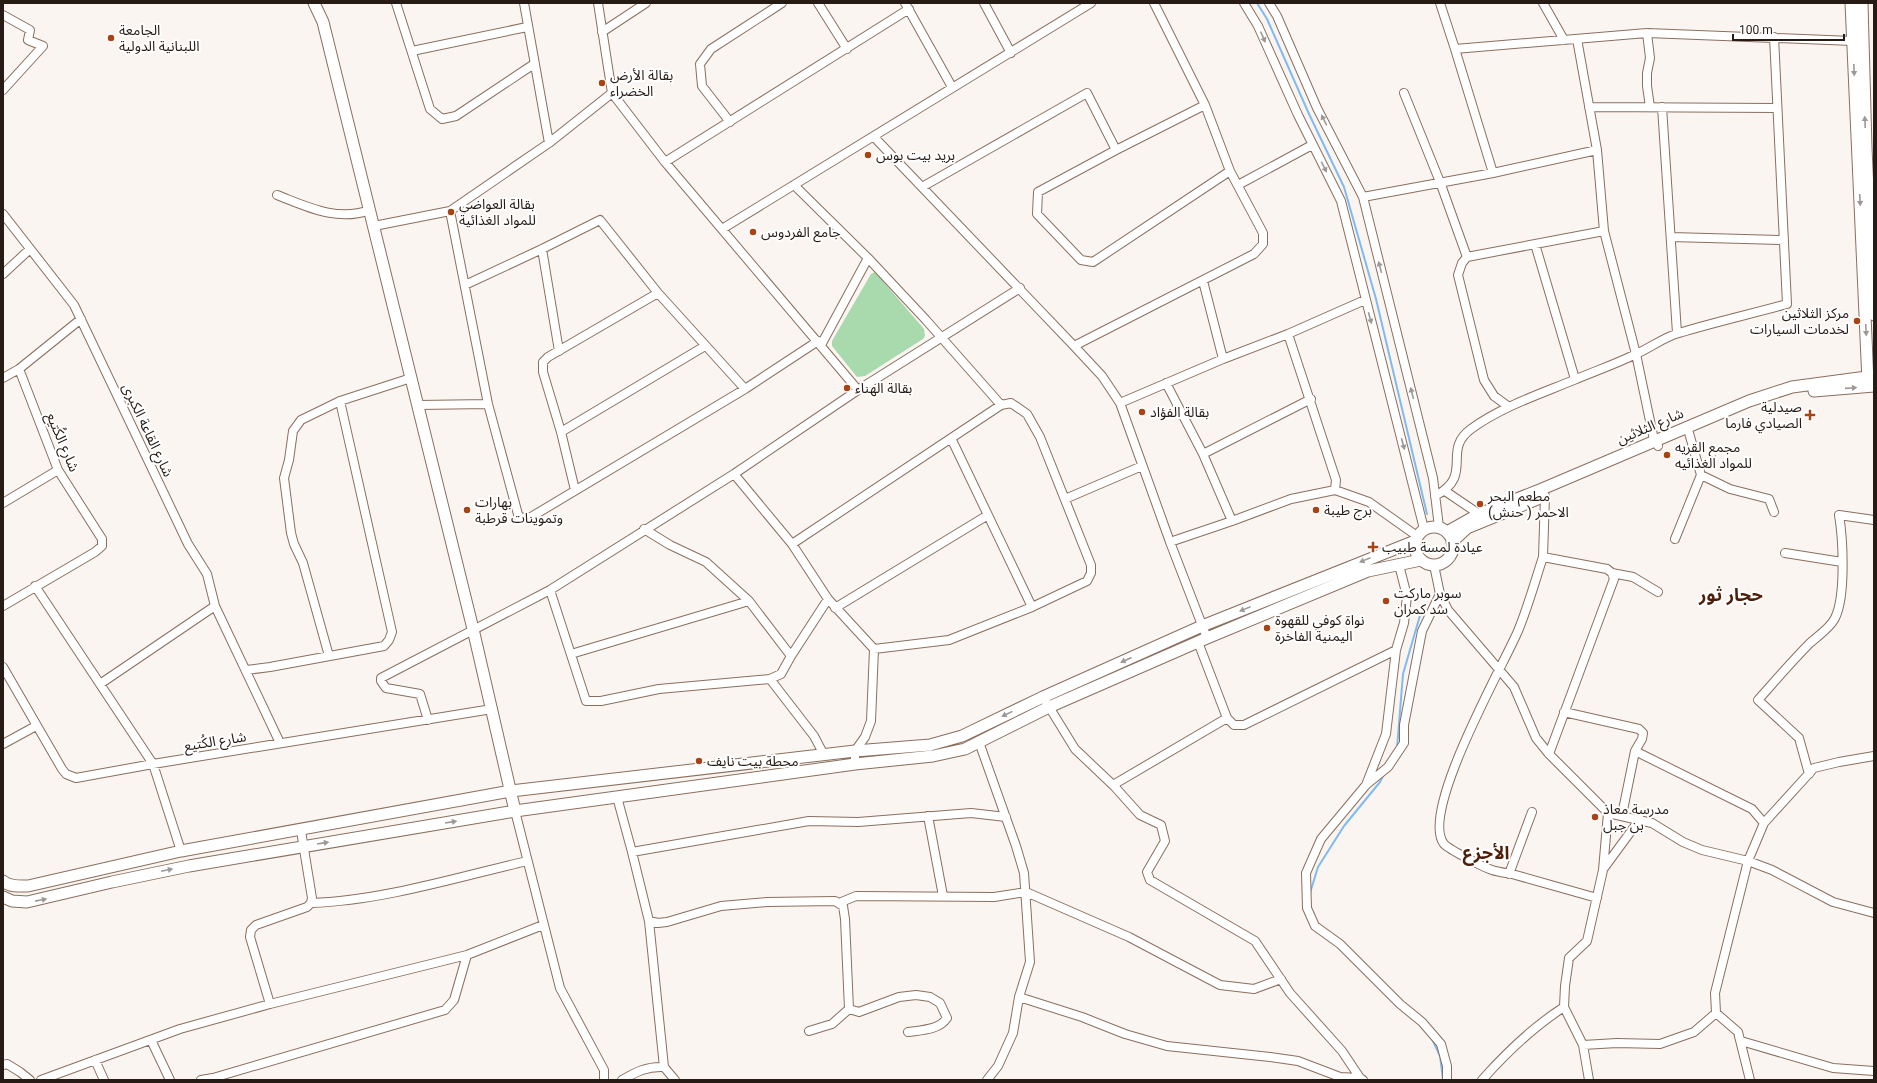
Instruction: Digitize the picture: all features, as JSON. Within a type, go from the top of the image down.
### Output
[{"type":"main road","points":[[314,3],[323,22],[374,226],[473,629],[515,812]]},
{"type":"main road","points":[[1851,3],[1853,41],[1866,148],[1874,315]]},
{"type":"main road","points":[[1862,3],[1871,381]]},
{"type":"main road","name":"شارع الثلاثين","points":[[1446,533],[1479,514],[1656,443],[1689,433],[1753,406],[1795,392],[1871,381]]},
{"type":"main road","name":"شارع الثلاثين","points":[[1446,533],[1467,528],[1545,496],[1749,401],[1792,387],[1871,381]]},
{"type":"main road","points":[[4,883],[15,886],[28,886],[181,851],[300,831],[511,792],[855,751],[936,743],[962,736],[1043,697],[1202,626],[1419,536],[1446,533],[1453,550],[1448,559],[1434,565],[1424,563],[1420,560],[1415,551],[1419,536]]},
{"type":"main road","points":[[3,896],[12,901],[27,902],[189,866],[515,812],[855,764],[933,756],[965,749],[1049,707],[1202,640],[1368,571],[1420,560]]},
{"type":"street","points":[[396,3],[430,109],[442,119],[456,116],[534,64]]},
{"type":"street","points":[[524,3],[549,143]]},
{"type":"street","points":[[598,3],[612,93],[665,162],[820,343],[858,390]]},
{"type":"street","points":[[602,32],[646,3]]},
{"type":"street","points":[[730,122],[702,86],[700,64],[711,49],[782,3]]},
{"type":"street","points":[[818,3],[847,49]]},
{"type":"street","points":[[984,3],[1011,53]]},
{"type":"street","points":[[722,228],[874,137],[952,87],[1011,53],[1091,3]]},
{"type":"street","points":[[1074,346],[1254,254],[1263,244],[1264,233],[1230,171],[1205,105],[1154,3]]},
{"type":"street","points":[[1244,3],[1258,26],[1312,145],[1341,201],[1419,536]]},
{"type":"street","points":[[1269,3],[1277,16],[1318,108],[1363,197],[1433,478],[1435,496],[1446,533]]},
{"type":"street","points":[[1440,3],[1493,172]]},
{"type":"street","points":[[1543,3],[1564,40]]},
{"type":"street","points":[[665,162],[847,49],[907,6],[952,87]]},
{"type":"street","points":[[3,15],[30,30],[28,40],[43,46],[3,90]]},
{"type":"street","points":[[412,52],[528,27]]},
{"type":"street","points":[[1455,49],[1647,33],[1853,41]]},
{"type":"street","points":[[1647,33],[1650,58],[1647,79],[1650,107]]},
{"type":"street","points":[[1435,496],[1450,487],[1456,475],[1456,452],[1462,438],[1470,430],[1509,407],[1636,354],[1678,333],[1787,304],[1774,37]]},
{"type":"street","points":[[1577,39],[1598,150],[1604,231],[1636,354],[1656,443]]},
{"type":"street","points":[[374,226],[450,211],[549,143],[612,93]]},
{"type":"street","points":[[922,187],[1087,93],[1116,150]]},
{"type":"street","points":[[1404,94],[1440,182],[1467,257]]},
{"type":"street","points":[[1205,105],[1116,150],[1038,192],[1038,214],[1081,260],[1093,262],[1230,171]]},
{"type":"street","points":[[1589,107],[1777,108]]},
{"type":"street","points":[[1662,107],[1678,333]]},
{"type":"street","points":[[874,137],[1020,288],[1102,376],[1120,402],[1142,466],[1202,626],[1202,640],[1227,718],[1234,725],[1244,724],[1396,650]]},
{"type":"street","points":[[1238,185],[1312,145]]},
{"type":"street","points":[[1363,197],[1598,150]]},
{"type":"street","points":[[794,185],[868,258],[1001,405]]},
{"type":"street","points":[[277,195],[320,212],[338,216],[357,215],[370,210]]},
{"type":"street","points":[[450,211],[488,404],[519,518],[531,517],[820,343],[868,258]]},
{"type":"street","name":"شارع القاعة الكبرى","points":[[3,214],[74,305],[188,544],[207,574],[215,606],[280,743]]},
{"type":"street","points":[[465,284],[542,249],[600,220],[658,293],[745,389]]},
{"type":"street","points":[[1509,407],[1494,396],[1484,380],[1458,274],[1462,263],[1467,257],[1604,231]]},
{"type":"street","points":[[1671,237],[1784,240]]},
{"type":"street","points":[[1535,244],[1576,379]]},
{"type":"street","points":[[3,274],[30,249]]},
{"type":"street","points":[[542,249],[559,351]]},
{"type":"street","points":[[1203,281],[1224,359]]},
{"type":"street","points":[[428,720],[420,694],[386,688],[381,681],[381,678],[550,590],[644,529],[734,474],[858,390],[940,337],[1020,288]]},
{"type":"street","points":[[575,490],[561,432],[543,372],[543,362],[559,351],[658,293]]},
{"type":"street","points":[[1120,402],[1288,334],[1365,300]]},
{"type":"street","points":[[3,378],[18,369],[81,319]]},
{"type":"street","points":[[1288,334],[1311,399],[1336,480],[1335,490]]},
{"type":"street","points":[[561,432],[705,346]]},
{"type":"street","name":"شارع الكُتيع","points":[[3,606],[95,552],[102,546],[102,539],[58,470],[18,369]]},
{"type":"street","points":[[329,656],[303,563],[294,544],[284,478],[289,460],[291,439],[296,425],[301,420],[340,401],[411,378]]},
{"type":"street","points":[[1166,383],[1203,454],[1232,522]]},
{"type":"street","points":[[1203,454],[1311,399]]},
{"type":"street","points":[[246,670],[384,646],[389,640],[392,632],[340,401]]},
{"type":"street","points":[[792,544],[1001,405],[1011,403],[1027,414],[1040,437],[1065,499],[1092,573],[1087,580],[1032,607],[949,640],[874,649]]},
{"type":"street","points":[[418,405],[488,404]]},
{"type":"street","points":[[1675,539],[1701,475],[1689,433]]},
{"type":"street","points":[[951,438],[1032,607]]},
{"type":"street","points":[[1065,499],[1142,466]]},
{"type":"street","points":[[3,503],[58,470]]},
{"type":"street","points":[[734,474],[792,544],[835,608],[874,649],[872,721],[865,737],[855,751],[855,764]]},
{"type":"street","points":[[1701,475],[1730,489],[1770,499],[1774,512]]},
{"type":"street","points":[[1170,542],[1232,522],[1291,499],[1335,490],[1369,502],[1419,536]]},
{"type":"street","points":[[1445,491],[1479,514]]},
{"type":"street","points":[[1545,496],[1543,557],[1518,630],[1500,669],[1485,696],[1454,766],[1441,811],[1439,830],[1444,844],[1454,851],[1491,870],[1597,898]]},
{"type":"street","points":[[835,608],[988,515]]},
{"type":"street","points":[[1809,774],[1799,738],[1758,700],[1809,645],[1835,620],[1838,613],[1842,584],[1842,532],[1839,515],[1874,520]]},
{"type":"street","points":[[644,529],[670,545],[706,562],[750,601],[791,656]]},
{"type":"street","points":[[1785,553],[1842,562]]},
{"type":"street","points":[[1543,557],[1588,564],[1607,569],[1612,573],[1633,577],[1658,592]]},
{"type":"street","points":[[1366,785],[1386,734],[1396,650],[1404,623],[1407,596],[1399,565]]},
{"type":"street","points":[[1434,565],[1440,594],[1448,610],[1514,687],[1536,738],[1549,754],[1608,813],[1640,819],[1652,823],[1683,842],[1702,850],[1748,861],[1772,870],[1833,902],[1874,913]]},
{"type":"street","points":[[1549,754],[1614,579],[1612,573]]},
{"type":"street","points":[[35,586],[153,764],[181,851]]},
{"type":"street","points":[[550,590],[586,701],[601,701],[659,690],[770,679],[781,674],[828,599]]},
{"type":"street","points":[[1440,594],[1422,631],[1404,726],[1404,743],[1388,768],[1366,785],[1321,839],[1306,873],[1307,908],[1315,926],[1340,944],[1400,1004],[1422,1022],[1441,1044],[1447,1066],[1447,1080]]},
{"type":"street","points":[[571,654],[750,601]]},
{"type":"street","points":[[100,684],[215,606]]},
{"type":"street","name":"شارع الكُتيع","points":[[3,667],[62,769],[71,777],[80,778],[153,764],[492,709]]},
{"type":"street","points":[[770,679],[814,736],[824,755]]},
{"type":"street","points":[[1043,697],[1075,749],[1113,785],[1140,815],[1161,825],[1166,841],[1147,872],[1150,880],[1256,941],[1290,993],[1342,1051],[1362,1079]]},
{"type":"street","points":[[1564,712],[1640,729],[1643,733],[1642,739],[1635,751],[1622,815]]},
{"type":"street","points":[[1113,785],[1227,718]]},
{"type":"street","points":[[3,744],[36,726]]},
{"type":"street","points":[[979,742],[1024,873],[1030,962],[1019,997],[1013,1033],[998,1066],[987,1080]]},
{"type":"street","points":[[1635,751],[1752,809],[1764,823]]},
{"type":"street","points":[[1750,1080],[1738,1032],[1716,1013],[1715,993],[1748,861],[1764,823],[1814,768],[1874,756]]},
{"type":"street","points":[[616,797],[632,852],[649,921],[664,1067],[675,1080]]},
{"type":"street","points":[[515,812],[560,988],[604,1070],[604,1080]]},
{"type":"street","points":[[1509,874],[1532,812]]},
{"type":"street","points":[[632,852],[809,821],[858,822],[971,813],[1006,817]]},
{"type":"street","points":[[1589,1080],[1584,1045],[1564,1007],[1565,986],[1569,958],[1587,941],[1603,870],[1608,813]]},
{"type":"street","points":[[928,816],[943,896]]},
{"type":"street","points":[[1603,870],[1640,819]]},
{"type":"street","points":[[300,831],[312,898],[311,903]]},
{"type":"street","points":[[270,1004],[250,937],[251,930],[256,925],[307,906],[311,903],[336,902],[409,889],[527,861]]},
{"type":"street","points":[[839,904],[856,896],[994,897],[1026,892],[1129,937],[1220,985],[1254,989],[1281,979]]},
{"type":"street","points":[[649,921],[658,924],[721,906],[767,902],[836,901],[842,906],[845,919],[849,1009]]},
{"type":"street","points":[[41,1080],[180,1029],[270,1004],[466,955],[543,925]]},
{"type":"street","points":[[201,1080],[220,1076],[445,1010],[454,1000],[466,955]]},
{"type":"street","points":[[849,1009],[859,1012],[899,997],[916,995],[930,997],[940,1003],[947,1018],[943,1024],[929,1030],[908,1032]]},
{"type":"street","points":[[1019,997],[1082,1017],[1125,1034],[1167,1046],[1291,1060],[1340,1077],[1362,1079]]},
{"type":"street","points":[[1482,1080],[1542,1022],[1564,1007]]},
{"type":"street","points":[[809,1031],[832,1024],[849,1009]]},
{"type":"street","points":[[1584,1045],[1617,1042],[1660,1044],[1694,1032],[1716,1013]]},
{"type":"street","points":[[151,1040],[170,1080]]},
{"type":"street","points":[[1741,1041],[1833,1068],[1874,1071]]},
{"type":"street","points":[[95,1060],[104,1080]]},
{"type":"street","points":[[3,1066],[7,1064],[30,1080]]},
{"type":"street","points":[[622,1080],[640,1069],[653,1066],[664,1067]]},
{"type":"green space","points":[[875,272],[924,329],[925,336],[923,339],[865,376],[857,377],[832,346],[832,341],[871,274]]},
{"type":"waterway","points":[[1257,3],[1267,19],[1309,114],[1344,187],[1376,299],[1427,514]]},
{"type":"waterway","points":[[1397,748],[1403,674],[1421,612]]},
{"type":"waterway","points":[[1310,893],[1318,867],[1344,826],[1380,782],[1384,774]]},
{"type":"waterway","points":[[1432,1039],[1440,1056],[1443,1080]]},
{"type":"place","name":"الجامعة اللبنانية الدولية","points":[[111,38]]},
{"type":"place","name":"بقالة الأرض الخضراء","points":[[602,83]]},
{"type":"place","name":"بريد بيت بوس","points":[[868,155]]},
{"type":"place","name":"بقالة العواضي للمواد الغذائية","points":[[451,212]]},
{"type":"place","name":"جامع الفردوس","points":[[753,232]]},
{"type":"place","name":"مركز الثلاثين لخدمات السيارات","points":[[1857,321]]},
{"type":"place","name":"بقالة الهناء","points":[[847,388]]},
{"type":"place","name":"بقالة الفؤاد","points":[[1142,412]]},
{"type":"place","name":"صيدلية الصيادي فارما","points":[[1810,415]]},
{"type":"place","name":"مجمع القريه للمواد الغذائيه","points":[[1667,455]]},
{"type":"place","name":"مطعم البحر الاحمر ( حنش)","points":[[1480,504]]},
{"type":"place","name":"بهارات وتموينات قرطبة","points":[[467,510]]},
{"type":"place","name":"برج طيبة","points":[[1316,510]]},
{"type":"place","name":"عيادة لمسة طبيب","points":[[1373,547]]},
{"type":"place","name":"سوبر ماركت سد كمران","points":[[1386,601]]},
{"type":"place","name":"نواة كوفي للقهوة اليمنية الفاخرة","points":[[1267,628]]},
{"type":"place","name":"محطة بيت نايف","points":[[699,761]]},
{"type":"place","name":"مدرسة معاذ بن جبل","points":[[1595,817]]},
{"type":"district","name":"حجار ثور","points":[[1731,595]]},
{"type":"district","name":"الأجزع","points":[[1486,853]]}]
